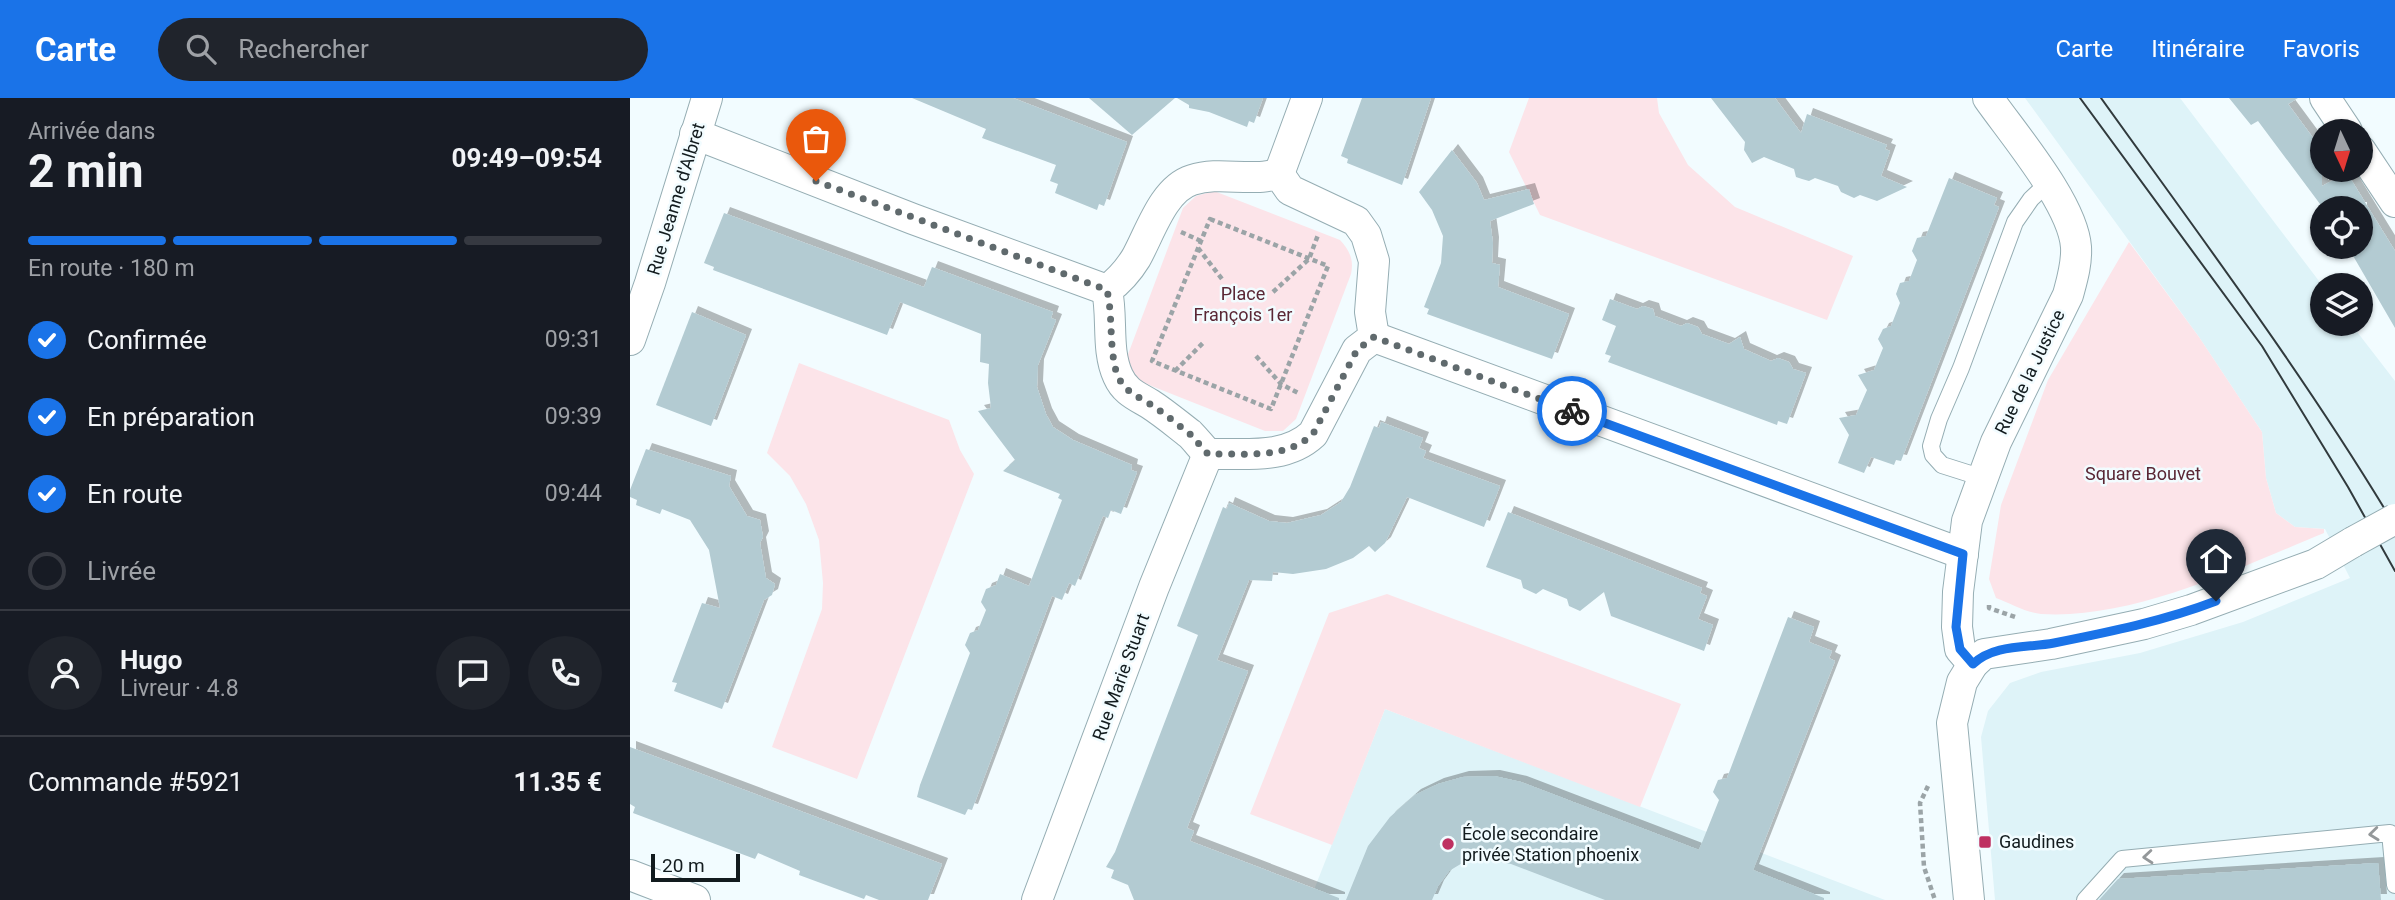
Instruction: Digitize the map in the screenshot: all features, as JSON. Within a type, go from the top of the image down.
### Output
[{"type":"street","name":"Rue Jeanne d'Albret","points":[[630,340],[637,302],[707,98]]},
{"type":"street","points":[[1279,174],[1307,98]]},
{"type":"street","name":"Rue de la Justice","points":[[1973,664],[1960,649],[1956,627],[1967,521],[1996,442],[2068,295],[2075,270],[2076,248],[2063,204],[1988,98]]},
{"type":"street","points":[[2325,98],[2339,119]]},
{"type":"street","points":[[695,134],[913,219],[1107,290]]},
{"type":"street","points":[[2373,169],[2395,202]]},
{"type":"street","points":[[1107,290],[1123,277],[1135,260],[1155,220],[1181,184],[1206,176],[1258,177],[1279,174]]},
{"type":"street","points":[[1279,174],[1290,190],[1356,221],[1366,235],[1374,261],[1370,312],[1374,337]]},
{"type":"street","points":[[1107,290],[1114,359],[1117,374],[1124,386],[1192,436],[1208,454],[1288,451],[1303,443],[1313,434],[1357,350],[1374,337]]},
{"type":"street","points":[[1374,337],[1963,554]]},
{"type":"street","name":"Rue Marie Stuart","points":[[1037,900],[1154,587],[1208,454]]},
{"type":"street","points":[[1969,900],[1952,723],[1962,682],[1973,664],[1984,654],[2051,644],[2144,624],[2191,610],[2316,564],[2395,519]]},
{"type":"street","points":[[630,875],[695,900]]},
{"type":"lane","points":[[1983,478],[1942,465],[1933,455],[1931,446],[2015,222],[2031,199],[2048,183]]},
{"type":"lane","points":[[2085,900],[2122,859],[2390,833],[2395,885]]},
{"type":"path","points":[[1209,219],[1309,259],[1328,266],[1271,409],[1152,361],[1209,219]]},
{"type":"path","points":[[1198,247],[1222,279]]},
{"type":"path","points":[[1273,292],[1309,259]]},
{"type":"path","points":[[1175,371],[1204,342]]},
{"type":"path","points":[[1256,356],[1281,384]]},
{"type":"shaded area","points":[[2025,98],[2180,98],[2313,273],[2310,273],[2310,336],[2360,336],[2395,381],[2395,900],[1995,900],[1981,737],[1988,711],[2010,683],[2041,672],[2140,653],[2243,622],[2350,578],[2325,529],[2295,527],[2276,513],[2266,478],[2262,432],[2199,337]]},
{"type":"shaded area","points":[[1385,709],[1885,900],[1310,900]]},
{"type":"green space","points":[[1529,98],[1657,98],[1659,113],[1688,165],[1735,207],[1853,256],[1827,320],[1540,215],[1509,152]]},
{"type":"green space","name":"Place François 1er","points":[[1214,191],[1340,240],[1350,256],[1351,274],[1296,419],[1283,431],[1265,431],[1139,381],[1129,370],[1127,357],[1183,208],[1196,196]]},
{"type":"green space","name":"Square Bouvet","points":[[2129,242],[2199,337],[2262,432],[2266,478],[2276,513],[2295,527],[2324,529],[2324,533],[2222,575],[2149,600],[2076,614],[2030,612],[1996,598],[1989,579],[2001,505],[2048,380]]},
{"type":"green space","points":[[799,363],[949,420],[960,450],[974,474],[857,779],[772,747],[822,609],[823,583],[819,540],[806,504],[790,476],[767,453]]},
{"type":"green space","points":[[1387,594],[1681,704],[1640,807],[1385,709],[1332,845],[1250,814],[1329,613]]},
{"type":"building","points":[[912,98],[1013,98],[1127,142],[1104,206],[1099,204],[1097,210],[1055,193],[1058,184],[1050,181],[1056,165],[982,138],[986,129]]},
{"type":"building","points":[[1089,98],[1175,98],[1132,135]]},
{"type":"building","points":[[1177,98],[1263,98],[1254,123],[1249,121],[1247,127],[1209,112],[1189,108],[1189,105]]},
{"type":"building","points":[[1362,98],[1431,98],[1402,185],[1347,163],[1348,159],[1341,156]]},
{"type":"building","points":[[1711,98],[1775,98],[1801,133],[1807,114],[1887,145],[1885,149],[1890,151],[1881,176],[1907,187],[1877,201],[1860,195],[1854,198],[1841,192],[1838,186],[1815,178],[1809,181],[1796,177],[1794,169],[1764,157],[1752,163],[1744,150],[1745,142]]},
{"type":"building","points":[[2229,98],[2298,98],[2288,104],[2310,134],[2310,182],[2322,182],[2322,186],[2330,182],[2353,182],[2361,196],[2314,196],[2258,121],[2251,125]]},
{"type":"building","points":[[1452,150],[1477,183],[1484,200],[1529,189],[1534,204],[1490,221],[1492,263],[1500,265],[1498,287],[1569,314],[1552,359],[1427,314],[1429,309],[1424,307],[1441,263],[1443,236],[1432,210],[1419,192]]},
{"type":"building","points":[[1949,178],[1997,198],[1994,205],[1999,207],[1901,461],[1896,460],[1894,465],[1871,457],[1864,473],[1838,463],[1849,435],[1839,418],[1856,415],[1867,390],[1858,375],[1874,370],[1883,348],[1878,339],[1883,329],[1891,326],[1900,303],[1896,294],[1900,283],[1909,281],[1917,260],[1912,251],[1917,238],[1926,236]]},
{"type":"building","points":[[724,213],[924,287],[932,267],[1053,312],[1051,318],[1056,320],[1038,365],[1037,387],[1046,414],[1053,427],[1073,440],[1132,465],[1131,470],[1137,472],[1121,514],[1111,510],[1108,518],[1103,516],[1075,586],[1069,583],[1062,600],[1052,596],[972,810],[968,809],[965,815],[917,797],[920,785],[970,653],[965,645],[970,633],[978,630],[986,610],[981,602],[986,589],[996,585],[1000,574],[1029,586],[1062,500],[1058,498],[1060,494],[1003,471],[1015,460],[978,411],[991,408],[989,364],[980,362],[981,334],[900,302],[887,335],[713,270],[714,267],[704,263]]},
{"type":"building","points":[[2373,215],[2395,251],[2395,328],[2373,290],[2373,273],[2363,273],[2355,259],[2373,259]]},
{"type":"building","points":[[1610,299],[1637,309],[1643,306],[1653,309],[1655,316],[1681,326],[1687,323],[1698,327],[1702,334],[1729,344],[1740,337],[1744,349],[1771,361],[1778,358],[1789,362],[1793,369],[1806,373],[1787,424],[1778,421],[1777,425],[1608,362],[1611,356],[1605,354],[1616,326],[1602,320]]},
{"type":"building","points":[[692,312],[746,335],[711,426],[656,405]]},
{"type":"building","points":[[1381,422],[1423,438],[1419,448],[1426,451],[1423,458],[1500,486],[1484,527],[1407,497],[1385,543],[1375,552],[1369,546],[1353,558],[1326,569],[1293,574],[1273,572],[1272,581],[1249,580],[1217,660],[1248,671],[1187,828],[1194,831],[1190,841],[1339,900],[1134,900],[1128,885],[1111,878],[1114,870],[1106,867],[1115,852],[1198,635],[1177,626],[1223,507],[1227,509],[1229,503],[1269,521],[1287,523],[1321,515],[1341,502],[1350,487],[1374,426],[1379,428]]},
{"type":"building","points":[[646,449],[731,476],[729,486],[747,516],[760,520],[763,537],[760,543],[766,578],[775,584],[772,595],[764,600],[722,709],[674,691],[677,683],[672,682],[702,603],[720,608],[709,550],[690,520],[662,509],[660,514],[636,505],[637,500],[630,497],[630,490]]},
{"type":"building","points":[[1508,512],[1702,588],[1700,593],[1707,596],[1698,619],[1713,625],[1704,651],[1611,616],[1604,592],[1580,611],[1569,606],[1567,599],[1543,589],[1536,594],[1523,588],[1521,580],[1486,567]]},
{"type":"building","points":[[1788,617],[1814,627],[1809,642],[1832,651],[1829,658],[1835,661],[1753,870],[1824,900],[1605,900],[1511,864],[1484,859],[1464,862],[1449,871],[1432,900],[1346,900],[1368,846],[1390,817],[1415,795],[1438,784],[1463,777],[1494,776],[1521,782],[1699,850],[1719,800],[1713,792],[1718,780],[1727,778]]},
{"type":"building","points":[[630,747],[942,864],[928,900],[879,900],[866,895],[864,899],[799,875],[800,871],[758,853],[755,859],[633,813],[635,807],[630,804]]},
{"type":"building","points":[[2378,863],[2381,900],[2099,900],[2118,879]]},
{"type":"tram line","points":[[2080,98],[2262,346],[2348,487],[2395,571]]},
{"type":"tram line","points":[[2101,98],[2289,362],[2395,526]]},
{"type":"way so far","points":[[816,181],[1107,290],[1114,359],[1117,374],[1124,386],[1192,436],[1208,454],[1288,451],[1303,443],[1313,434],[1357,350],[1374,337],[1572,411]]},
{"type":"place","name":"Gaudines","points":[[1985,842]]},
{"type":"place","name":"École secondaire privée Station phoenix","points":[[1448,844]]},
{"type":"route","points":[[1572,411],[1943,549],[1963,554],[1956,627],[1960,649],[1973,664],[1984,654],[2051,644],[2144,624],[2216,601]]}]
